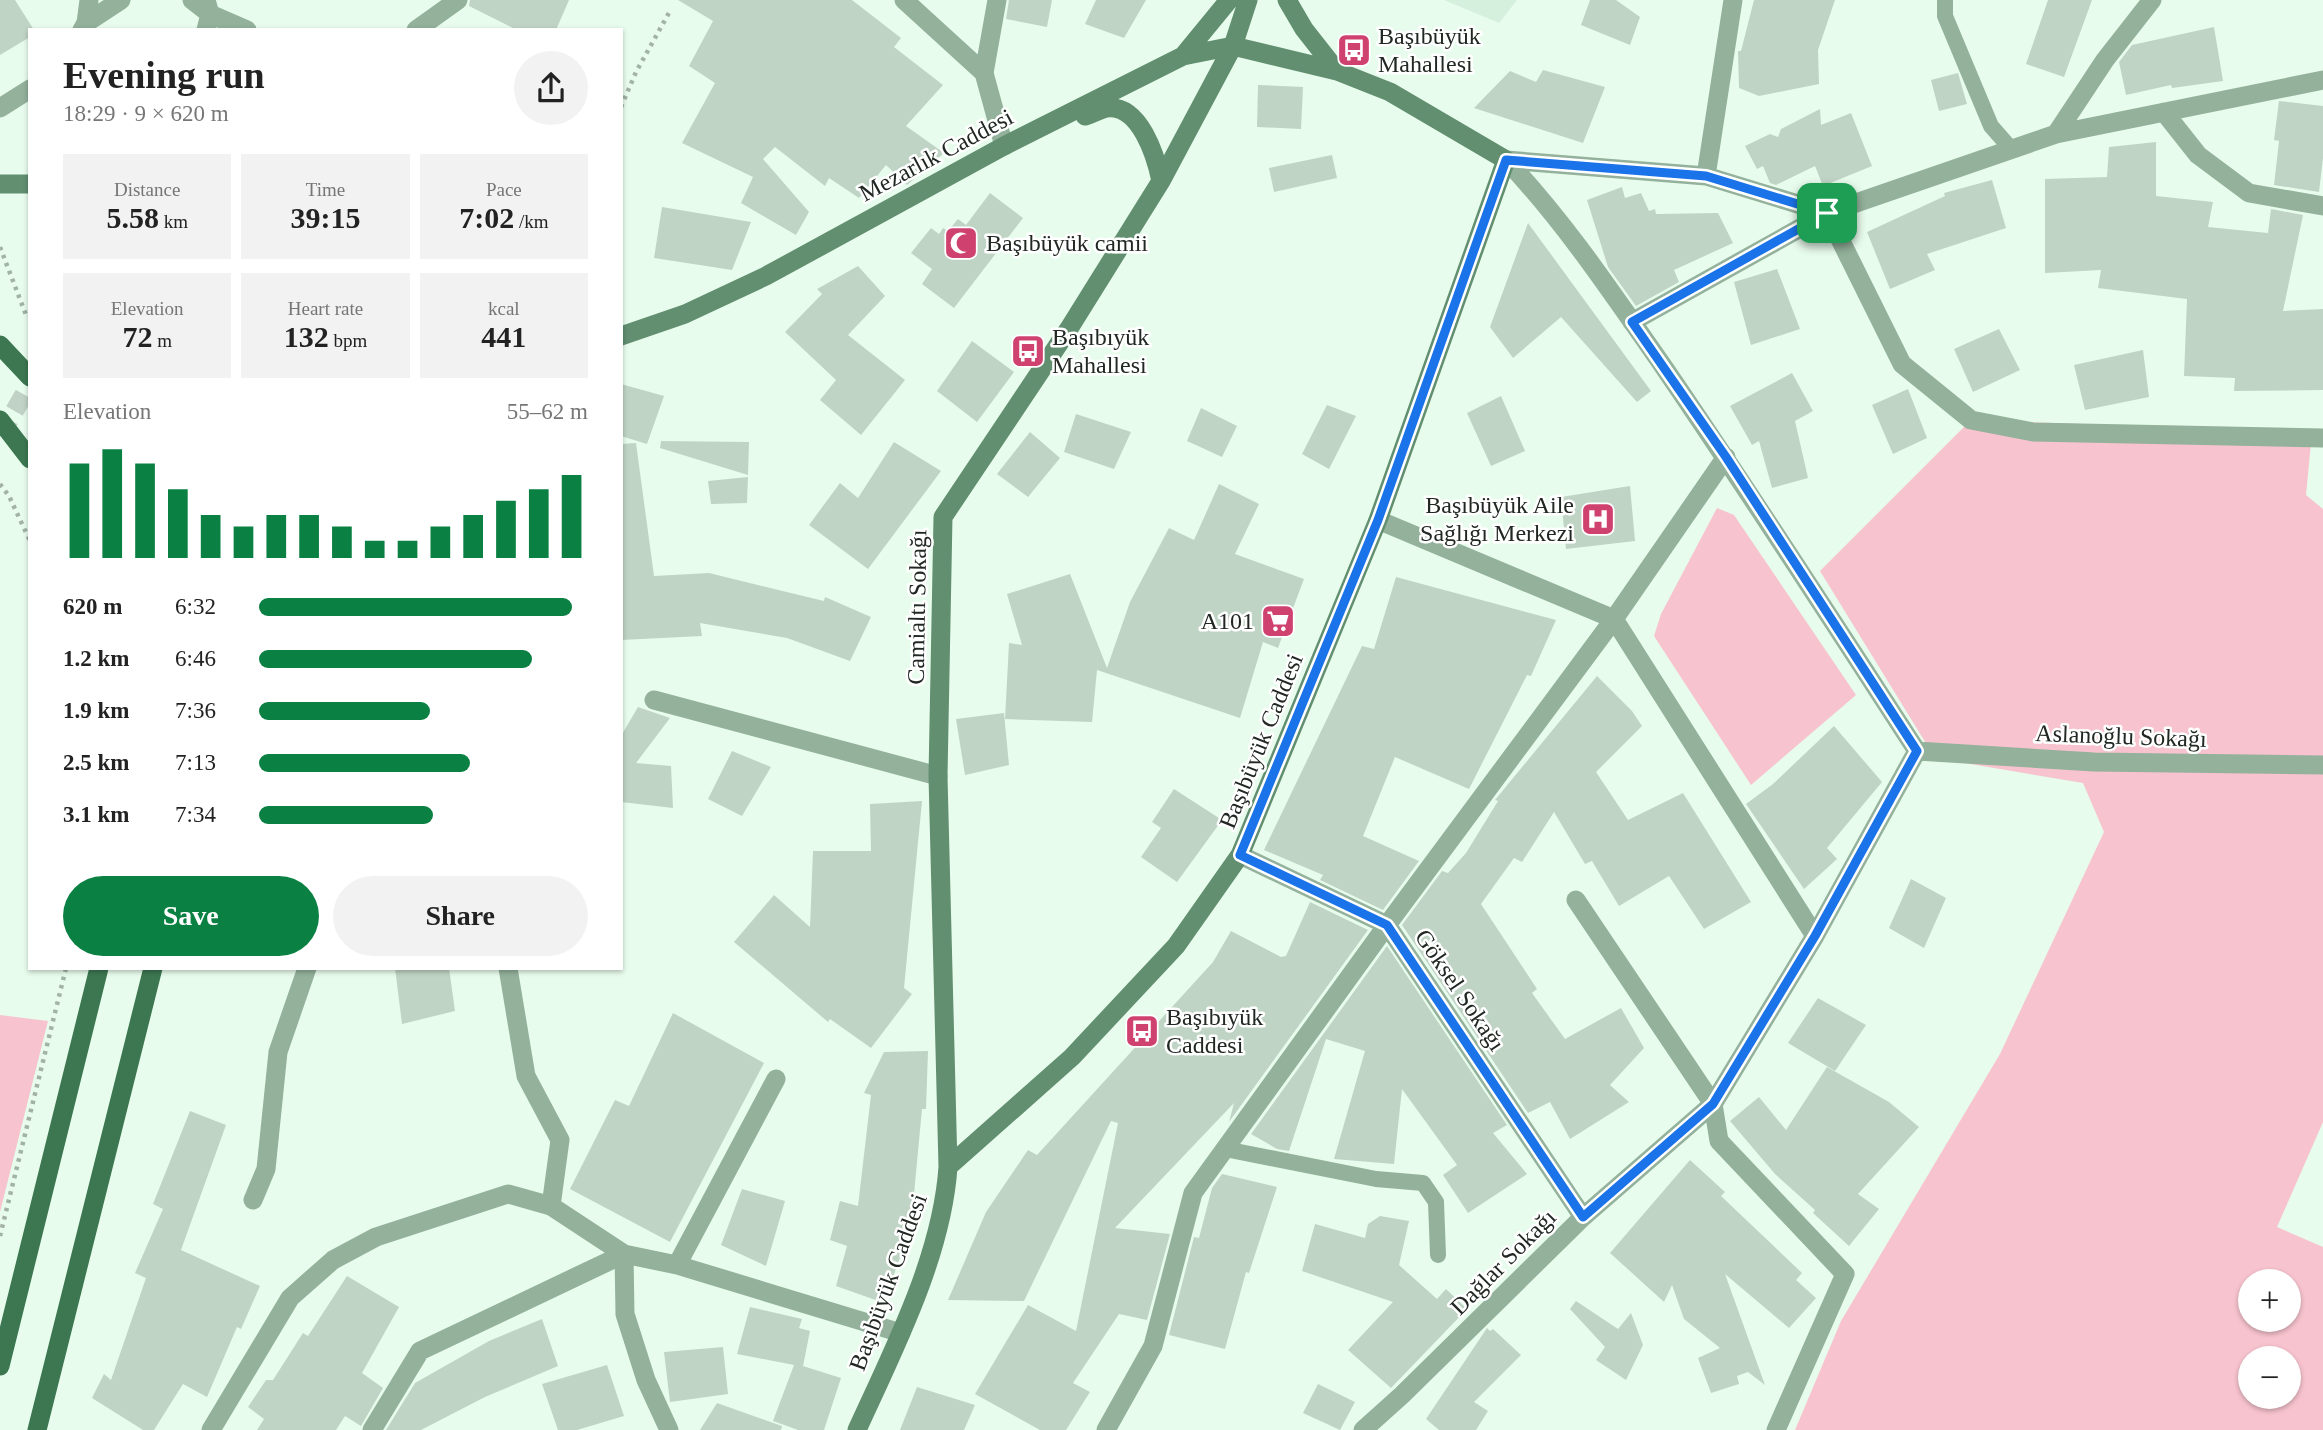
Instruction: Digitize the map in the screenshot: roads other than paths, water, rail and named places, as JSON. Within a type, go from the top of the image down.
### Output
[{"type":"main road","points":[[1183,56],[1229,0]]},
{"type":"main road","points":[[1248,0],[1233,46],[1338,71],[1390,92],[1506,160]]},
{"type":"main road","points":[[1287,0],[1304,29],[1338,71]]},
{"type":"main road","name":"Mezarlık Caddesi","points":[[623,335],[685,314],[766,276],[1004,146],[1183,56],[1233,46]]},
{"type":"main road","name":"Camialtı Sokağı","points":[[948,1167],[938,776],[943,517],[1070,327],[1161,181],[1233,46]]},
{"type":"main road","points":[[1004,146],[1108,108],[1126,114],[1141,127],[1151,143],[1161,181]]},
{"type":"main road","name":"Başıbüyük Caddesi","points":[[858,1430],[901,1333],[945,1206],[948,1167],[1072,1057],[1176,946],[1240,855],[1378,520],[1506,160]]},
{"type":"main road","points":[[0,184],[28,184]]},
{"type":"main road","points":[[0,345],[28,375]]},
{"type":"main road","points":[[0,420],[28,456]]},
{"type":"main road","points":[[0,1366],[99,970]]},
{"type":"main road","points":[[37,1430],[152,970]]},
{"type":"street","points":[[84,26],[89,0]]},
{"type":"street","points":[[84,26],[121,0]]},
{"type":"street","points":[[191,0],[208,14],[242,28]]},
{"type":"street","points":[[419,28],[458,0]]},
{"type":"street","points":[[904,0],[984,73]]},
{"type":"street","points":[[997,0],[984,73],[1004,146]]},
{"type":"street","points":[[1706,176],[1733,0]]},
{"type":"street","points":[[2056,134],[2105,60],[2152,0]]},
{"type":"street","points":[[1632,322],[1827,213],[2056,134],[2323,80]]},
{"type":"street","points":[[0,108],[28,90]]},
{"type":"street","points":[[2164,112],[2198,155],[2249,193],[2323,206]]},
{"type":"street","points":[[1506,160],[1706,176],[1827,213],[1902,364],[1971,420],[2033,432],[2323,438]]},
{"type":"street","points":[[1506,160],[1529,184],[1632,322],[1726,457],[1917,751]]},
{"type":"street","points":[[1106,1430],[1153,1346],[1193,1193],[1614,619],[1726,457]]},
{"type":"street","points":[[1378,520],[1614,619],[1815,936]]},
{"type":"street","points":[[654,700],[938,776]]},
{"type":"street","name":"Aslanoğlu Sokağı","points":[[1917,751],[2094,762],[2323,765]]},
{"type":"street","name":"Dağlar Sokağı","points":[[1363,1430],[1583,1217],[1713,1104],[1815,936],[1917,751]]},
{"type":"street","name":"Göksel Sokağı","points":[[1240,855],[1387,925],[1583,1217]]},
{"type":"street","points":[[1576,900],[1713,1104],[1719,1141],[1845,1274],[1776,1430]]},
{"type":"street","points":[[253,1200],[266,1169],[278,1052],[306,970]]},
{"type":"street","points":[[508,970],[526,1076],[561,1140],[551,1206]]},
{"type":"street","points":[[677,1265],[776,1079]]},
{"type":"street","points":[[212,1430],[290,1298],[332,1260],[376,1237],[508,1194],[551,1206],[624,1254],[677,1265],[901,1333]]},
{"type":"street","points":[[372,1430],[420,1351],[624,1254]]},
{"type":"street","points":[[624,1254],[625,1314],[646,1380],[669,1430]]},
{"type":"lane","points":[[1945,0],[1945,16],[1991,126],[2012,150]]},
{"type":"lane","points":[[1225,1149],[1376,1179],[1423,1183],[1436,1202],[1438,1255]]},
{"type":"tunnel","points":[[0,436],[28,387]]},
{"type":"place","name":"Başıbüyük Mahallesi","points":[[1354,50]]},
{"type":"place","name":"Başıbüyük camii","points":[[961,243]]},
{"type":"place","name":"Başıbıyük Mahallesi","points":[[1028,351]]},
{"type":"place","name":"Başıbüyük Aile Sağlığı Merkezi","points":[[1598,519]]},
{"type":"place","name":"A101","points":[[1278,621]]},
{"type":"place","name":"Başıbıyük Caddesi","points":[[1142,1031]]}]
